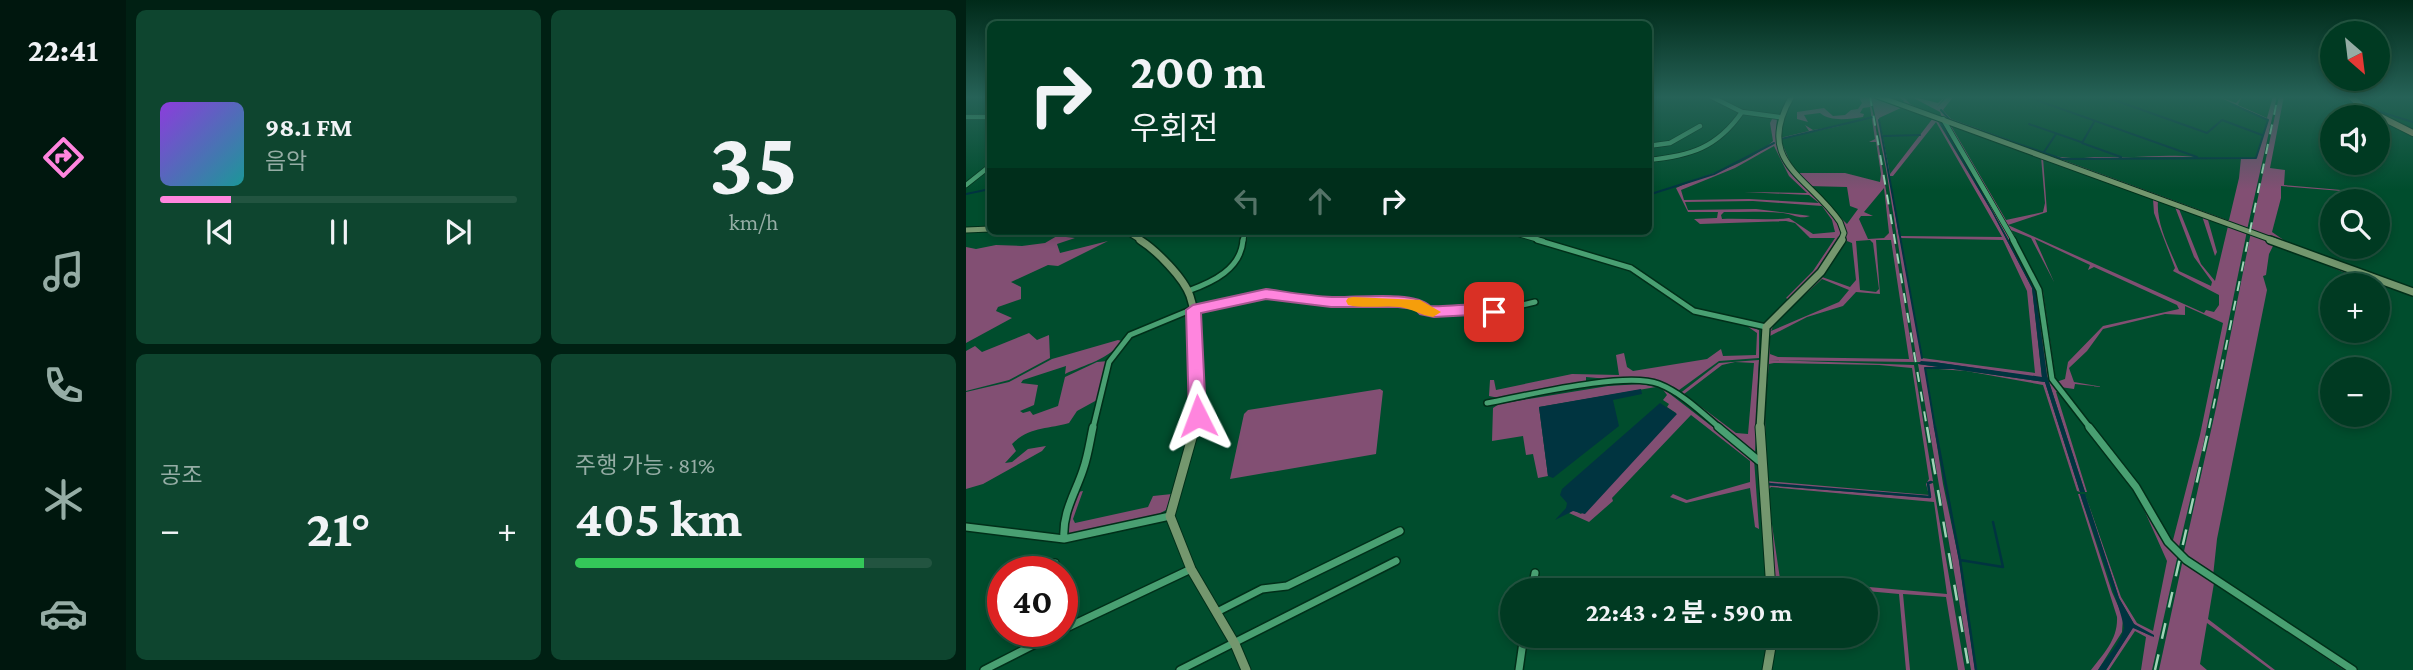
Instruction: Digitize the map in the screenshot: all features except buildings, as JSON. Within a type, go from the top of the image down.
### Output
[{"type":"street","points":[[1652,145],[1670,143],[1698,127]]},
{"type":"street","points":[[1652,160],[1695,153],[1717,137],[1727,134],[1732,127]]},
{"type":"street","points":[[1770,578],[1759,461],[1766,327],[1818,275],[1842,243],[1844,233],[1842,225],[1833,213],[1800,183],[1787,167],[1776,138],[1778,127]]},
{"type":"street","points":[[1948,127],[2005,224],[2039,290],[2052,379],[2136,486],[2168,542],[2186,560],[2353,670]]},
{"type":"street","points":[[1965,127],[2413,292]]},
{"type":"street","points":[[966,184],[987,168]]},
{"type":"street","points":[[966,230],[987,229]]},
{"type":"street","points":[[1132,235],[1156,250],[1188,291],[1193,310],[1198,416],[1170,516],[1191,569],[1235,644],[1246,670]]},
{"type":"street","points":[[1188,291],[1212,282],[1226,270],[1242,248],[1244,235]]},
{"type":"street","points":[[1521,235],[1631,268],[1649,278],[1684,307],[1766,327]]},
{"type":"street","points":[[1064,539],[1063,524],[1067,508],[1083,470],[1114,354],[1130,335],[1193,310],[1266,294],[1331,302],[1398,302],[1420,305],[1425,311],[1434,312],[1494,312],[1535,302]]},
{"type":"street","points":[[1487,404],[1591,386],[1653,382],[1682,400],[1759,461]]},
{"type":"street","points":[[966,527],[1064,539],[1170,516]]},
{"type":"street","points":[[1217,612],[1262,589],[1287,586],[1400,531]]},
{"type":"street","points":[[1180,670],[1396,561]]},
{"type":"street","points":[[1078,622],[1191,569]]},
{"type":"street","points":[[1534,578],[1535,573]]},
{"type":"street","points":[[984,670],[1029,647]]},
{"type":"street","points":[[1520,670],[1523,648]]},
{"type":"street","points":[[1767,670],[1771,648]]},
{"type":"shaded area","points":[[1771,127],[1777,127],[1777,142],[1782,160],[1802,185],[1826,206],[1835,218],[1841,234],[1820,268],[1789,300],[1786,298],[1813,271],[1835,238],[1810,238],[1795,223],[1786,221],[1700,224],[1694,219],[1717,218],[1718,212],[1688,212],[1676,188],[1739,163],[1773,141]],"holes":[[[1774,146],[1789,176],[1807,193],[1744,192],[1809,195],[1819,203],[1749,199],[1684,200],[1681,190],[1735,168]],[[1753,201],[1822,206],[1832,220],[1835,232],[1813,234],[1789,218],[1722,219],[1721,215],[1724,212],[1761,212],[1810,216],[1756,209],[1688,210],[1685,202]]]},
{"type":"shaded area","points":[[1780,127],[1780,138],[1809,131],[1807,127],[1813,130],[1834,127],[1780,139],[1794,172],[1783,156],[1779,142]]},
{"type":"shaded area","points":[[1873,127],[1876,127],[1914,362],[1768,360],[1914,365],[1933,481],[1927,483],[1928,493],[1926,484],[1929,479],[1912,368],[1774,363],[1769,364],[1765,406],[1766,481],[1929,497],[1763,483],[1761,423],[1763,373],[1769,332],[1774,319],[1815,282],[1833,261],[1822,277],[1850,287],[1856,280],[1852,243],[1847,241],[1842,248],[1844,227],[1830,208],[1847,224],[1858,209],[1850,206],[1847,187],[1808,186],[1819,197],[1803,182],[1796,173],[1845,173],[1880,182],[1876,142],[1869,142],[1875,139]],"holes":[[[1884,188],[1889,233],[1884,238],[1868,239],[1859,219],[1861,216],[1873,216],[1864,212]],[[1870,240],[1873,243],[1879,289],[1876,292],[1860,290],[1856,241]],[[1876,240],[1891,240],[1909,359],[1778,357],[1770,354],[1770,336],[1807,317],[1843,306],[1856,292],[1880,294]],[[1822,279],[1849,290],[1839,302],[1771,331],[1775,322]]]},
{"type":"shaded area","points":[[1877,127],[1881,127],[1890,174],[1926,127],[1932,127],[1893,176],[1889,176],[1899,236],[2002,237],[1939,127],[1941,127],[1992,212],[2032,288],[2042,378],[1934,362],[1917,362]],"holes":[[[1900,238],[2003,240],[2027,291],[2035,373],[1922,358]]]},
{"type":"shaded area","points":[[1943,127],[1946,127],[2005,226],[2038,292],[2049,374],[2060,391],[2056,392],[2087,492],[2047,376],[2035,288],[1953,139]]},
{"type":"shaded area","points":[[1950,127],[2006,220],[2043,212],[2045,203],[2041,157],[1959,127],[2247,231],[2203,446],[2178,551],[2172,544],[2200,435],[2223,323],[2185,306],[2185,315],[2165,314],[2103,329],[2087,351],[2069,368],[2074,382],[2103,387],[2075,384],[2074,389],[2060,387],[2053,379],[2040,299],[2005,222]],"holes":[[[2043,158],[2153,199],[2154,213],[2175,268],[2173,271],[2219,295],[2219,305],[2214,312],[2206,310],[2204,313],[2008,225],[2047,212]],[[2158,201],[2175,207],[2194,257],[2212,282],[2211,286],[2179,271],[2164,237]],[[2179,209],[2202,216],[2215,256],[2217,252],[2208,220],[2228,226],[2215,281],[2201,264]],[[2011,230],[2031,238],[2054,282],[2035,239],[2090,265],[2088,270],[2094,267],[2177,305],[2179,309],[2103,326],[2068,362],[2065,379],[2056,382],[2043,291]]]},
{"type":"shaded area","points":[[1967,127],[2053,156],[2082,158],[2063,160],[2229,220],[2241,158],[2256,158],[2266,127],[2270,127],[2247,230]]},
{"type":"shaded area","points":[[2273,127],[2278,127],[2270,168],[2285,170],[2284,185],[2330,189],[2281,186],[2281,198],[2272,232],[2285,241],[2320,256],[2251,231]]},
{"type":"shaded area","points":[[2179,156],[2197,157],[2130,157]]},
{"type":"shaded area","points":[[2251,232],[2360,273],[2346,273],[2274,244],[2269,254],[2266,275],[2263,276],[2267,290],[2217,539],[2213,576],[2183,556]]},
{"type":"shaded area","points":[[1057,236],[1075,238],[1057,244],[1060,253],[1108,241],[1058,266],[1048,265],[1011,282],[1021,287],[1021,299],[998,307],[996,311],[1012,318],[966,343],[966,247],[976,249],[996,245],[1022,246],[1045,243]]},
{"type":"shaded area","points":[[2328,259],[2372,273],[2367,273]]},
{"type":"shaded area","points":[[2390,284],[2413,293],[2413,296],[2390,288]]},
{"type":"shaded area","points":[[1744,324],[1759,330],[1759,358],[1719,361],[1675,393],[1663,384],[1608,382],[1608,379],[1586,377],[1586,384],[1499,398],[1489,396],[1490,380],[1494,380],[1496,390],[1572,374],[1619,375],[1616,355],[1624,353],[1627,367],[1633,371],[1707,359],[1721,349],[1723,356],[1756,355],[1757,333]]},
{"type":"shaded area","points":[[1029,333],[1037,340],[1049,335],[1050,358],[1009,380],[966,391],[966,351],[975,346],[982,352]]},
{"type":"shaded area","points":[[1122,341],[1104,357],[1065,374],[1066,366],[1023,380],[1021,383],[1038,385],[1034,405],[1020,411],[1030,411],[1033,415],[1058,406],[1065,377],[1097,362],[1108,361],[1097,400],[1077,411],[1069,423],[1032,431],[1018,438],[1012,444],[1016,451],[1005,463],[1012,462],[1028,449],[1046,446],[1042,451],[983,484],[966,489],[966,392],[1009,382],[1052,359]]},
{"type":"shaded area","points":[[1759,360],[1753,454],[1678,395],[1719,363]],"holes":[[[1735,362],[1754,363],[1748,434],[1736,433],[1684,394],[1722,365]]]},
{"type":"shaded area","points":[[1918,364],[2045,382],[2080,492],[2077,491],[2043,385],[1966,371],[1925,368],[1943,484],[1959,560],[1975,670],[1971,670]]},
{"type":"shaded area","points":[[1640,384],[1656,387],[1539,407],[1548,476],[1538,478],[1533,454],[1526,455],[1523,436],[1492,441],[1493,408],[1499,404],[1608,386]]},
{"type":"shaded area","points":[[1661,387],[1754,459],[1759,529],[1755,527],[1750,488],[1686,503],[1670,497],[1673,494],[1687,500],[1750,482],[1750,461],[1691,415],[1612,498],[1613,501],[1589,522],[1569,513],[1573,510],[1581,514],[1676,413],[1667,407],[1669,404],[1663,400],[1667,395]]},
{"type":"shaded area","points":[[1380,389],[1383,391],[1376,454],[1230,479],[1244,414],[1248,410]]},
{"type":"shaded area","points":[[1933,483],[1965,670],[1958,670],[1946,597],[1903,594],[1910,670],[1906,670],[1899,594],[1878,592],[1878,588],[1947,594],[1934,502],[1771,487],[1767,491],[1780,578],[1772,578],[1763,485],[1931,498],[1929,484]]},
{"type":"shaded area","points":[[1083,491],[1073,519],[1075,523],[1148,507],[1153,496],[1172,494],[1166,510],[1157,515],[1070,534],[1066,531],[1078,492]]},
{"type":"shaded area","points":[[2078,494],[2123,617],[2122,632],[2098,670],[2091,670],[2113,639],[2117,617]]},
{"type":"shaded area","points":[[2085,494],[2121,597],[2137,623],[2153,631],[2167,561],[2141,503],[2178,554],[2152,670],[2141,670],[2146,637],[2135,631],[2109,670],[2106,670],[2133,627],[2153,637],[2134,624],[2119,598]]},
{"type":"shaded area","points":[[2183,559],[2350,670],[2344,670],[2214,583],[2208,619],[2275,670],[2271,670],[2207,623],[2200,664],[2207,670],[2159,670]]},
{"type":"water","points":[[1942,127],[1945,127],[1953,139],[2035,288],[2047,376],[2085,492],[2080,492],[2045,382],[1918,364],[1921,361],[1934,362],[2042,377],[2032,288],[1992,212]]},
{"type":"water","points":[[1641,389],[1642,394],[1613,400],[1619,426],[1553,478],[1548,476],[1539,407]]},
{"type":"water","points":[[1660,403],[1677,414],[1585,514],[1573,511],[1555,520],[1566,508],[1567,503],[1560,495],[1562,489]]},
{"type":"water","points":[[2080,494],[2085,494],[2119,598],[2134,624],[2154,635],[2133,628],[2106,670],[2098,670],[2117,645],[2124,628],[2123,621]]},
{"type":"waterway","points":[[1781,139],[1830,127]]},
{"type":"waterway","points":[[1880,127],[1922,358]]},
{"type":"waterway","points":[[1971,127],[2062,159],[2256,158],[2266,127]]},
{"type":"waterway","points":[[2038,127],[2081,142]]},
{"type":"waterway","points":[[2091,127],[2082,143],[2121,157]]},
{"type":"waterway","points":[[2113,127],[2197,157]]},
{"type":"waterway","points":[[2191,127],[2207,133],[2214,127]]},
{"type":"waterway","points":[[2241,127],[2262,135]]},
{"type":"waterway","points":[[2044,152],[2056,134]]},
{"type":"waterway","points":[[1884,136],[1920,135]]},
{"type":"waterway","points":[[1652,194],[1714,174],[1774,143]]},
{"type":"waterway","points":[[966,194],[987,190]]},
{"type":"waterway","points":[[1935,428],[1925,368],[1955,368]]},
{"type":"waterway","points":[[1935,427],[1960,560]]},
{"type":"waterway","points":[[1769,484],[1930,497],[1928,483],[1931,482]]},
{"type":"waterway","points":[[1960,560],[2003,567],[1993,522]]},
{"type":"waterway","points":[[1960,560],[1976,670]]},
{"type":"railway","points":[[1875,127],[1927,428]]},
{"type":"railway","points":[[2209,428],[2272,127]]},
{"type":"railway","points":[[1927,427],[1969,670]]},
{"type":"railway","points":[[2155,670],[2209,427]]},
{"type":"slow traffic","points":[[1353,301],[1420,305],[1425,311],[1433,312]]},
{"type":"route","points":[[1198,416],[1193,310],[1266,294],[1331,302],[1398,302],[1420,305],[1425,311],[1434,312],[1494,312]]}]
